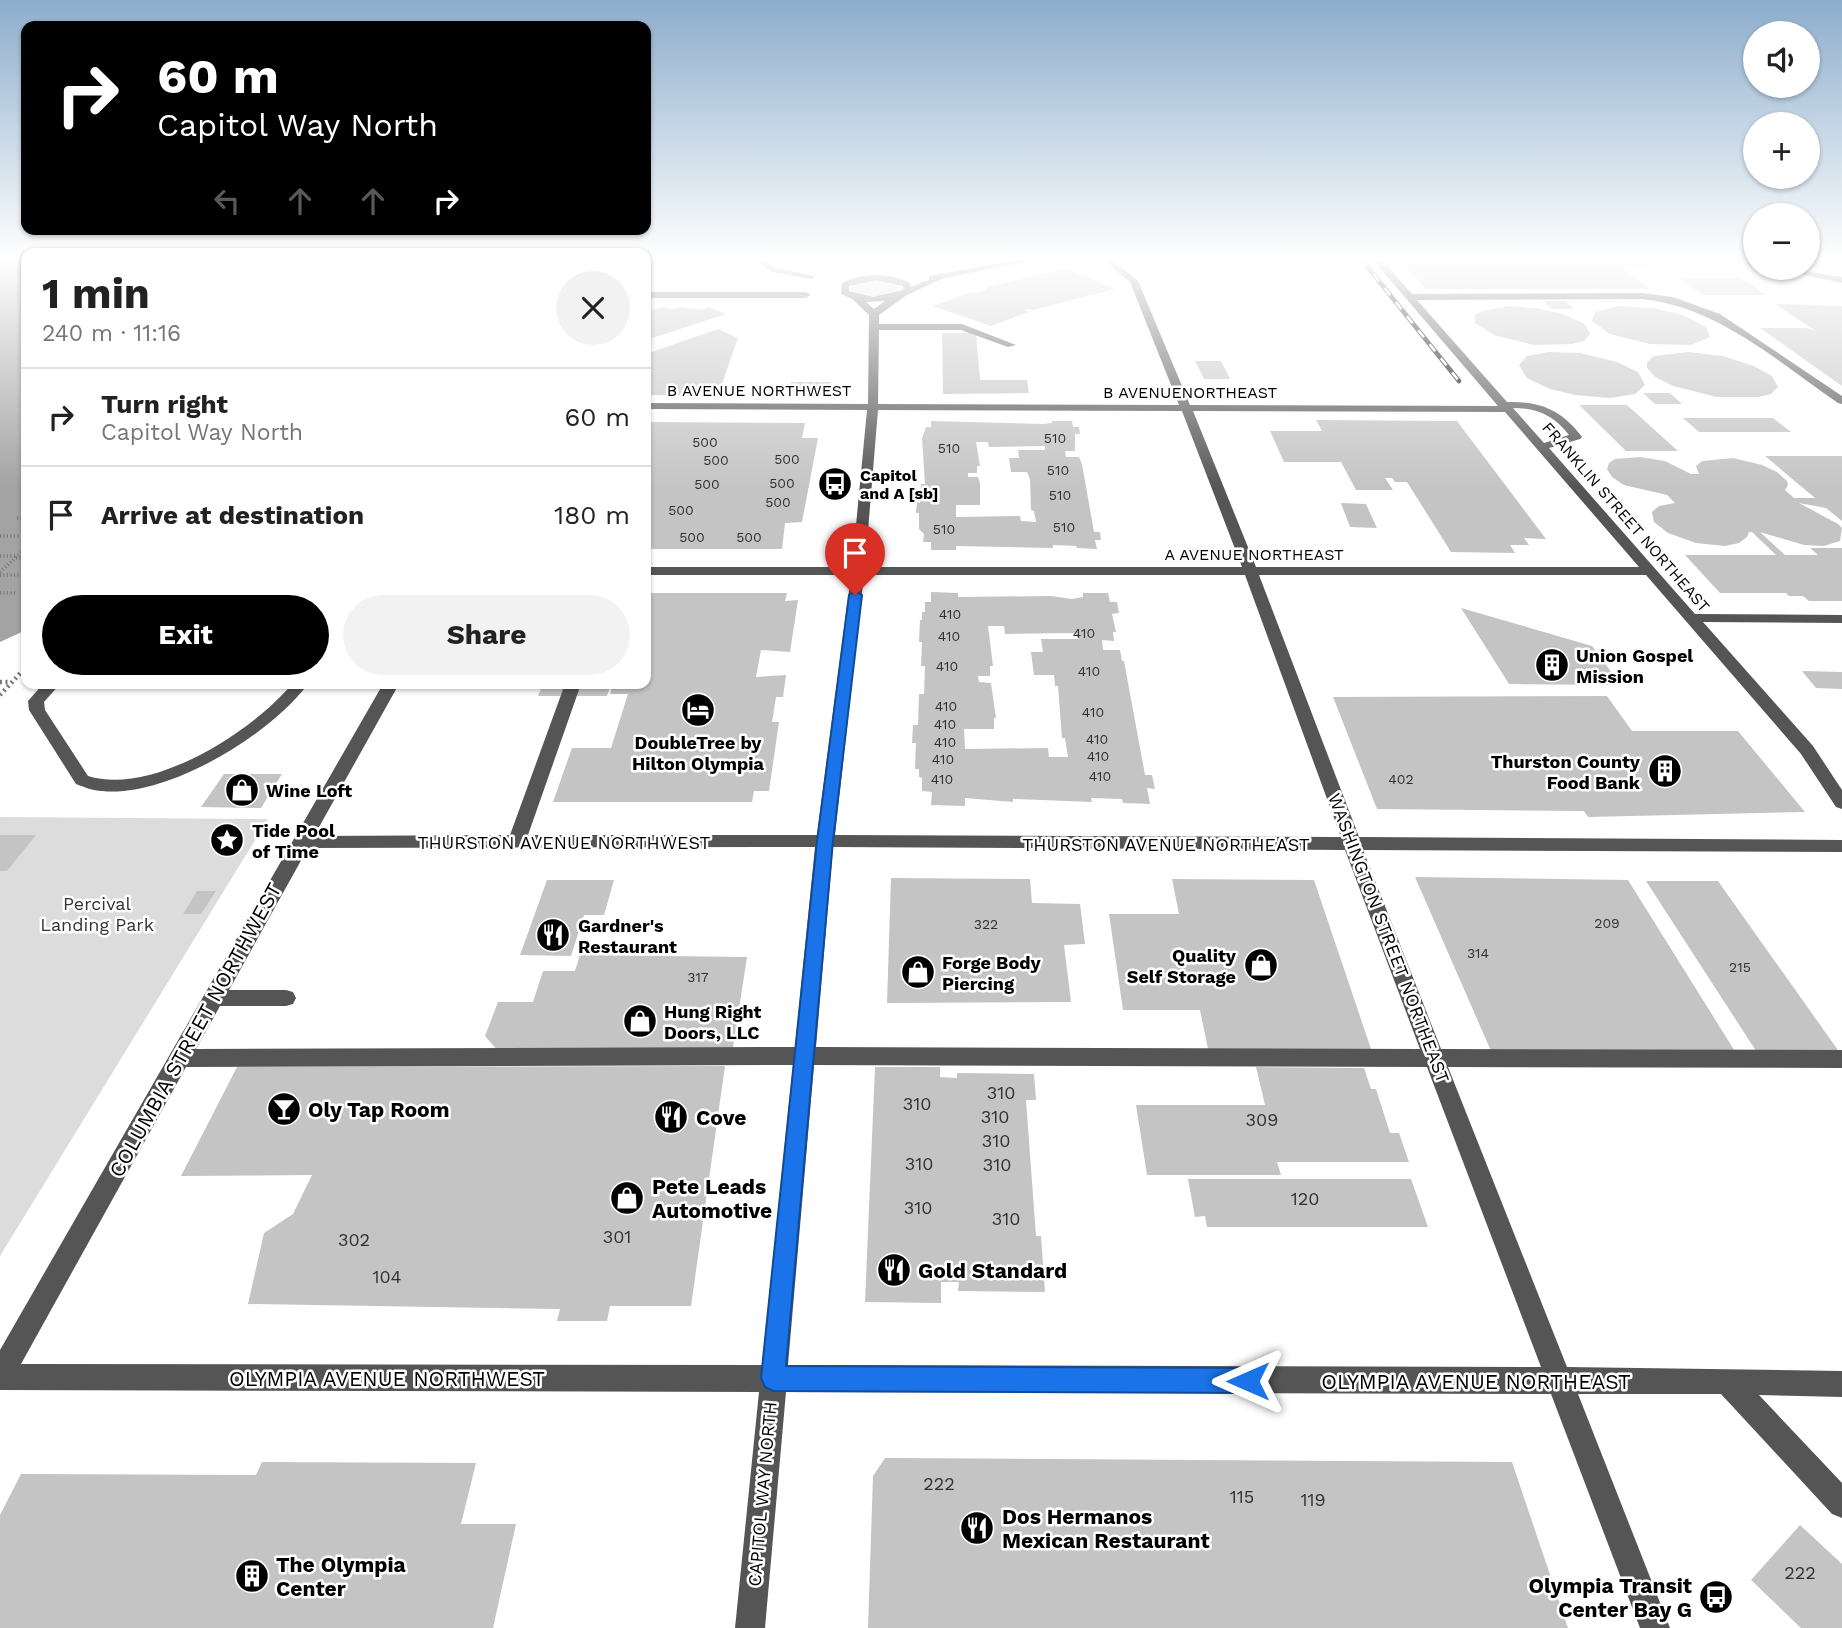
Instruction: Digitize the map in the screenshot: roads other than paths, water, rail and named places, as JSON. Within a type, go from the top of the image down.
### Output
[{"type":"street","name":"CAPITOL WAY NORTH","points":[[750,1628],[825,841],[858,571],[873,406],[874,336]]},
{"type":"street","points":[[986,336],[1011,345]]},
{"type":"street","name":"WASHINGTON STREET NORTHEAST","points":[[1156,336],[1251,572],[1434,1057],[1655,1628]]},
{"type":"street","name":"FRANKLIN STREET NORTHEAST","points":[[1443,336],[1807,750],[1842,803]]},
{"type":"street","points":[[1746,336],[1842,401]]},
{"type":"street","name":"B AVENUENORTHEAST","points":[[873,406],[1526,405],[1551,410],[1563,418],[1576,437],[1541,447]]},
{"type":"street","name":"B AVENUE NORTHWEST","points":[[651,406],[873,406]]},
{"type":"street","name":"A AVENUE NORTHEAST","points":[[651,571],[1650,570]]},
{"type":"street","points":[[1693,618],[1842,619]]},
{"type":"street","points":[[47,689],[36,701],[37,710],[82,780],[102,786],[131,784],[170,772],[232,744],[275,715],[296,689]]},
{"type":"street","name":"COLUMBIA STREET NORTHWEST","points":[[0,1377],[388,689]]},
{"type":"street","points":[[516,843],[571,689]]},
{"type":"street","name":"THURSTON AVENUE NORTHWEST","points":[[303,842],[825,841]]},
{"type":"street","name":"THURSTON AVENUE NORTHEAST","points":[[825,841],[1842,846]]},
{"type":"street","points":[[212,998],[286,998]]},
{"type":"street","points":[[179,1058],[805,1056],[1842,1059]]},
{"type":"street","name":"OLYMPIA AVENUE NORTHWEST","points":[[0,1377],[773,1378]]},
{"type":"street","name":"OLYMPIA AVENUE NORTHEAST","points":[[773,1378],[1727,1381],[1842,1384]]},
{"type":"street","points":[[1727,1381],[1842,1504]]},
{"type":"railway","points":[[1423,336],[1459,381]]},
{"type":"place","name":"Capitol and A [sb]","points":[[835,484]]},
{"type":"place","name":"Union Gospel Mission","points":[[1552,665]]},
{"type":"place","name":"DoubleTree by Hilton Olympia","points":[[698,710]]},
{"type":"place","name":"Thurston County Food Bank","points":[[1665,771]]},
{"type":"place","name":"Wine Loft","points":[[242,790]]},
{"type":"place","name":"Tide Pool of Time","points":[[227,840]]},
{"type":"place","name":"Gardner's Restaurant","points":[[553,935]]},
{"type":"place","name":"Quality Self Storage","points":[[1261,965]]},
{"type":"place","name":"Forge Body Piercing","points":[[918,972]]},
{"type":"place","name":"Hung Right Doors, LLC","points":[[640,1021]]},
{"type":"place","name":"Oly Tap Room","points":[[284,1109]]},
{"type":"place","name":"Cove","points":[[671,1117]]},
{"type":"place","name":"Pete Leads Automotive","points":[[627,1198]]},
{"type":"place","name":"Gold Standard","points":[[894,1270]]},
{"type":"place","name":"Dos Hermanos Mexican Restaurant","points":[[977,1528]]},
{"type":"place","name":"The Olympia Center","points":[[252,1576]]},
{"type":"place","name":"Olympia Transit Center Bay G","points":[[1716,1597]]},
{"type":"park label","name":"Percival Landing Park","points":[[97,913]]}]
